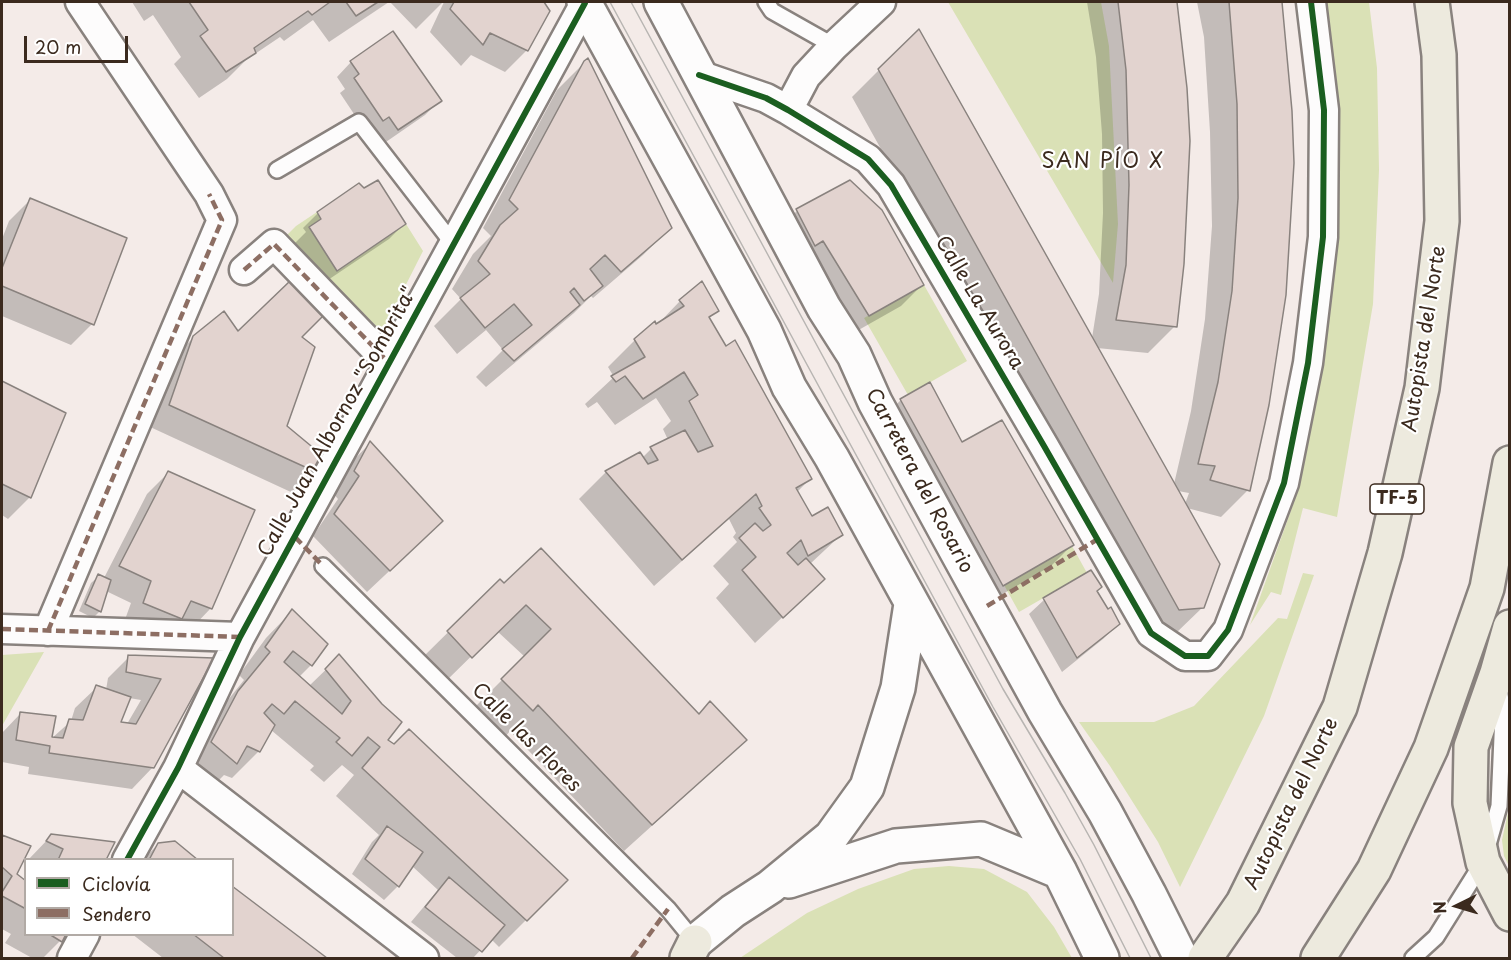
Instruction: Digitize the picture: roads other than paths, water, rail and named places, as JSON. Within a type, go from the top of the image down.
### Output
[{"type":"highway","name":"Autopista del Norte","points":[[1205,958],[1243,903],[1340,707],[1385,553],[1422,388],[1442,221],[1439,55],[1432,2]]},
{"type":"highway","points":[[1318,958],[1374,870],[1431,748],[1486,588],[1509,463]]},
{"type":"highway","points":[[1509,627],[1497,673],[1471,747],[1470,803],[1483,862],[1509,914]]},
{"type":"main road","points":[[585,2],[764,330],[789,387],[832,458],[1060,872],[1102,958]]},
{"type":"main road","name":"Carretera del Rosario","points":[[661,2],[824,308],[854,355],[875,402],[1045,712],[1105,812],[1181,958]]},
{"type":"main road","points":[[691,950],[733,911],[770,887],[831,837],[867,787],[898,688],[911,604]]},
{"type":"main road","points":[[770,887],[896,846],[981,839],[1060,872]]},
{"type":"street","points":[[48,631],[222,220],[209,195],[80,2]]},
{"type":"street","name":"Calle Juan Albornoz \"Sombrita\"","points":[[128,858],[178,768],[240,637],[585,2]]},
{"type":"street","points":[[788,110],[806,76],[881,2]]},
{"type":"street","name":"Calle La Aurora","points":[[699,75],[766,98],[788,110],[868,159],[891,185],[1151,633],[1185,656],[1208,656],[1228,630],[1284,483],[1308,363],[1323,237],[1324,110],[1311,2]]},
{"type":"street","points":[[244,270],[274,244],[389,363]]},
{"type":"street","points":[[2,629],[240,637]]},
{"type":"street","points":[[178,768],[424,958]]},
{"type":"street","points":[[72,958],[84,936]]},
{"type":"lane","points":[[766,2],[772,11],[834,46]]},
{"type":"lane","points":[[277,170],[359,122],[454,244]]},
{"type":"lane","name":"Calle las Flores","points":[[323,566],[668,909],[691,950]]},
{"type":"lane","points":[[1413,958],[1436,937],[1483,862]]},
{"type":"tram line","points":[[610,2],[993,707],[1080,859],[1130,958]]},
{"type":"tram line","points":[[631,2],[1003,689],[1094,845],[1151,958]]},
{"type":"district","name":"SAN PÍO X","points":[[1103,162]]}]
